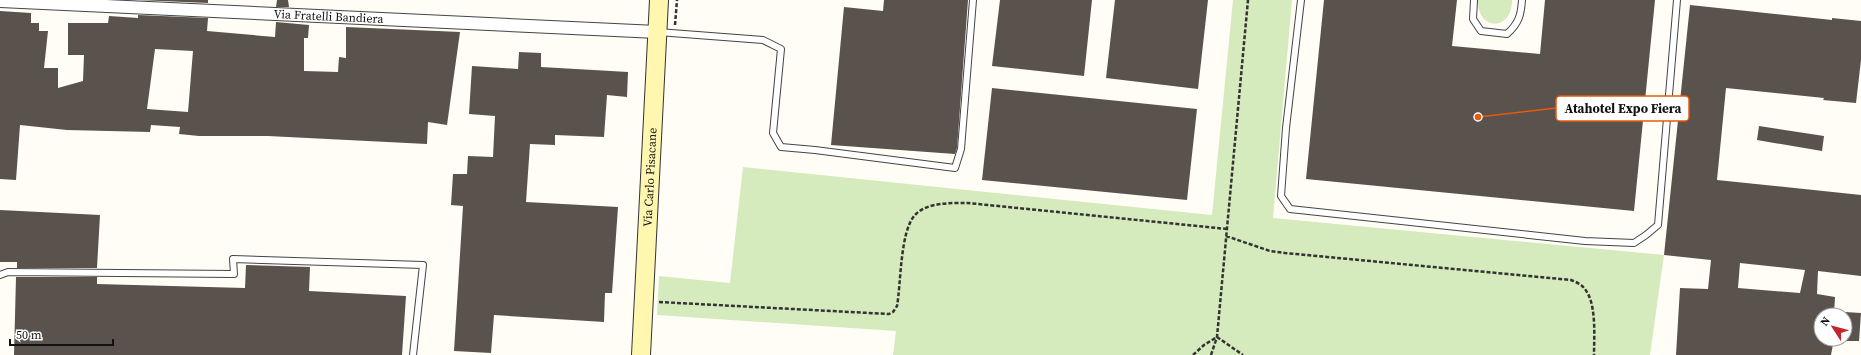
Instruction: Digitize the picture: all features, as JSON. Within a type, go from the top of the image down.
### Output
[{"type":"street","name":"Via Carlo Pisacane","points":[[641,355],[659,0]]},
{"type":"street","name":"Via Fratelli Bandiera","points":[[0,1],[657,32]]},
{"type":"lane","points":[[657,32],[763,40],[781,49],[773,133],[781,147],[955,168],[961,149],[973,0]]},
{"type":"lane","points":[[1300,0],[1286,128],[1281,196],[1290,208],[1585,241],[1634,243],[1658,225],[1677,0]]},
{"type":"lane","points":[[1474,0],[1473,19],[1481,30],[1507,34],[1515,26],[1521,16],[1522,0]]},
{"type":"lane","points":[[0,275],[8,272],[234,274],[233,259],[423,265],[413,355]]},
{"type":"path","points":[[1211,355],[1217,337],[1248,0]]},
{"type":"path","points":[[644,300],[673,303],[890,314],[897,306],[906,236],[911,221],[915,215],[925,209],[953,203],[968,203],[1227,228]]},
{"type":"path","points":[[1226,236],[1264,249],[1285,253],[1571,280],[1584,288],[1591,302],[1594,331],[1594,355]]},
{"type":"path","points":[[1193,355],[1204,345],[1217,337]]},
{"type":"path","points":[[1217,337],[1243,355]]},
{"type":"green space","points":[[1233,0],[1292,0],[1273,218],[1664,255],[1650,355],[893,355],[896,331],[657,315],[659,276],[730,283],[743,167],[1212,215]]},
{"type":"green space","points":[[1478,0],[1512,0],[1507,18],[1495,24],[1488,22],[1483,18],[1479,10]]},
{"type":"building","points":[[138,0],[208,0],[208,3]]},
{"type":"building","points":[[277,0],[288,0],[289,7],[276,7]]},
{"type":"building","points":[[884,0],[968,0],[957,148],[955,154],[831,145],[844,7],[883,11]]},
{"type":"building","points":[[1000,0],[1092,0],[1084,76],[992,66]]},
{"type":"building","points":[[1115,0],[1208,0],[1198,89],[1106,78]]},
{"type":"building","points":[[1324,0],[1457,0],[1452,46],[1540,54],[1545,0],[1655,0],[1634,211],[1306,179]]},
{"type":"building","points":[[1690,5],[1832,20],[1832,18],[1861,21],[1861,60],[1856,103],[1823,100],[1824,98],[1726,88],[1717,180],[1861,195],[1861,276],[1818,271],[1817,294],[1835,297],[1834,307],[1813,307],[1813,347],[1832,347],[1831,355],[1676,355],[1680,288],[1708,289],[1711,260],[1664,255]],"holes":[[[1740,263],[1805,270],[1800,293],[1738,288]]]},
{"type":"building","points":[[0,11],[31,13],[31,23],[39,23],[39,31],[48,31],[44,68],[58,68],[58,88],[83,81],[84,55],[68,55],[68,23],[108,23],[109,16],[138,18],[138,15],[208,18],[207,31],[275,37],[276,22],[309,25],[308,38],[304,38],[304,71],[338,72],[339,57],[346,58],[346,27],[460,32],[447,125],[428,122],[427,144],[268,136],[199,136],[179,134],[180,127],[151,125],[150,132],[67,130],[20,125],[16,180],[0,179]],"holes":[[[155,49],[193,51],[188,112],[147,109]]]},
{"type":"building","points":[[519,52],[541,53],[541,67],[628,72],[627,97],[607,95],[604,137],[555,135],[555,145],[530,144],[526,202],[618,207],[612,293],[605,293],[604,322],[494,315],[491,353],[454,351],[463,206],[451,205],[453,174],[467,174],[468,156],[493,157],[495,116],[469,114],[472,66],[518,69]]},
{"type":"building","points":[[992,88],[1197,109],[1187,200],[982,180]]},
{"type":"building","points":[[1759,126],[1824,136],[1822,151],[1757,140]]},
{"type":"building","points":[[0,210],[100,215],[97,268],[17,268],[17,262],[0,262]]},
{"type":"building","points":[[246,265],[310,267],[309,291],[406,296],[402,355],[14,355],[16,277],[97,277],[97,284],[245,288]]},
{"type":"building","points":[[1853,312],[1861,313],[1859,341],[1853,341]]},
{"type":"place","name":"Atahotel Expo Fiera","points":[[1478,117]]}]
